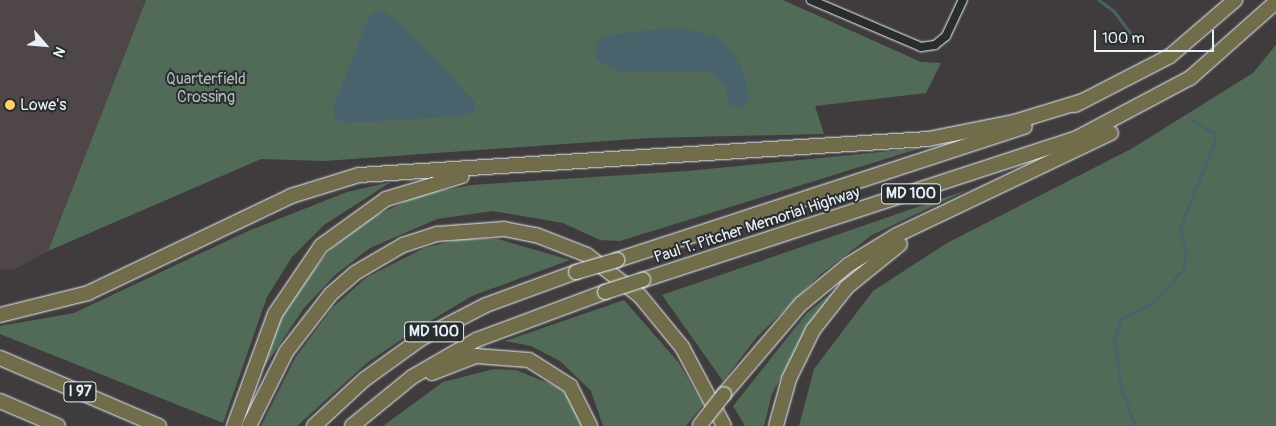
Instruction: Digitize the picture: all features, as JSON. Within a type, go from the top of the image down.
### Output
[{"type":"highway","name":"Paul T. Pitcher Memorial Highway","points":[[314,426],[365,379],[422,338],[486,305],[576,272],[1017,130],[1083,101],[1170,56],[1235,0]]},
{"type":"highway","name":"Paul T. Pitcher Memorial Highway","points":[[353,425],[412,377],[476,340],[605,292],[1077,138],[1160,97],[1214,60],[1276,2]]},
{"type":"highway","points":[[699,426],[773,332],[824,283],[872,250],[1122,128],[1164,102],[1214,60]]},
{"type":"highway","points":[[0,315],[88,292],[291,196],[336,180],[385,172],[577,162],[928,139],[1014,122],[1083,101]]},
{"type":"highway","points":[[234,426],[288,289],[344,226],[386,199],[435,180],[577,162]]},
{"type":"highway","points":[[776,426],[800,354],[834,302],[889,250],[965,203]]},
{"type":"highway","points":[[249,426],[286,352],[331,294],[355,273],[403,245],[437,234],[504,229],[536,235],[587,255],[640,296],[682,348],[724,426]]},
{"type":"highway","points":[[353,425],[437,370],[476,356],[496,354],[529,360],[560,376],[580,400],[590,426]]},
{"type":"highway","name":"I 97","points":[[0,358],[158,425]]},
{"type":"highway","name":"I 97","points":[[0,401],[58,426]]},
{"type":"street","points":[[811,0],[921,47],[935,45],[946,36],[962,0]]},
{"type":"shaded area","name":"Quarterfield Crossing","points":[[0,0],[146,0],[48,251],[14,270],[0,269]]},
{"type":"green space","name":"Quarterfield Crossing","points":[[146,0],[783,0],[921,62],[941,63],[926,93],[815,106],[824,134],[649,138],[324,161],[261,159],[48,251]]},
{"type":"green space","points":[[1276,45],[1276,426],[799,426],[814,369],[873,291],[947,243],[1131,149],[1253,73]]},
{"type":"green space","points":[[921,148],[620,241],[600,240],[563,223],[493,211],[437,219],[370,248],[335,275],[304,308],[257,378],[275,329],[298,289],[331,249],[369,219],[419,195],[471,185],[687,171]]},
{"type":"green space","points":[[391,182],[324,225],[292,257],[267,297],[223,423],[0,334],[0,326],[74,313],[248,231],[347,192]]},
{"type":"green space","points":[[967,190],[872,235],[821,274],[757,337],[723,381],[662,295]]},
{"type":"green space","points":[[461,239],[498,239],[570,260],[472,296],[420,327],[368,362],[297,426],[261,426],[295,358],[332,308],[367,277],[424,248]]},
{"type":"green space","points":[[836,289],[812,320],[772,394],[764,426],[745,426],[733,406],[806,314]]},
{"type":"green space","points":[[624,300],[679,363],[703,405],[686,426],[603,426],[591,391],[560,361],[531,346],[505,341]]},
{"type":"green space","points":[[494,369],[516,370],[558,387],[570,398],[583,426],[383,426],[443,382]]},
{"type":"water","points":[[379,9],[399,21],[475,102],[475,111],[463,116],[347,123],[335,119],[332,111],[369,16]]},
{"type":"water","points":[[674,27],[716,36],[732,50],[743,70],[750,96],[743,109],[730,106],[725,85],[711,71],[620,72],[597,60],[596,43],[603,36]]},
{"type":"waterway","points":[[1099,0],[1114,11],[1138,43]]},
{"type":"waterway","points":[[1135,426],[1121,388],[1114,340],[1121,319],[1152,304],[1183,269],[1186,251],[1180,227],[1214,144],[1214,134],[1189,119]]},
{"type":"place","name":"Lowe's","points":[[10,105]]}]
